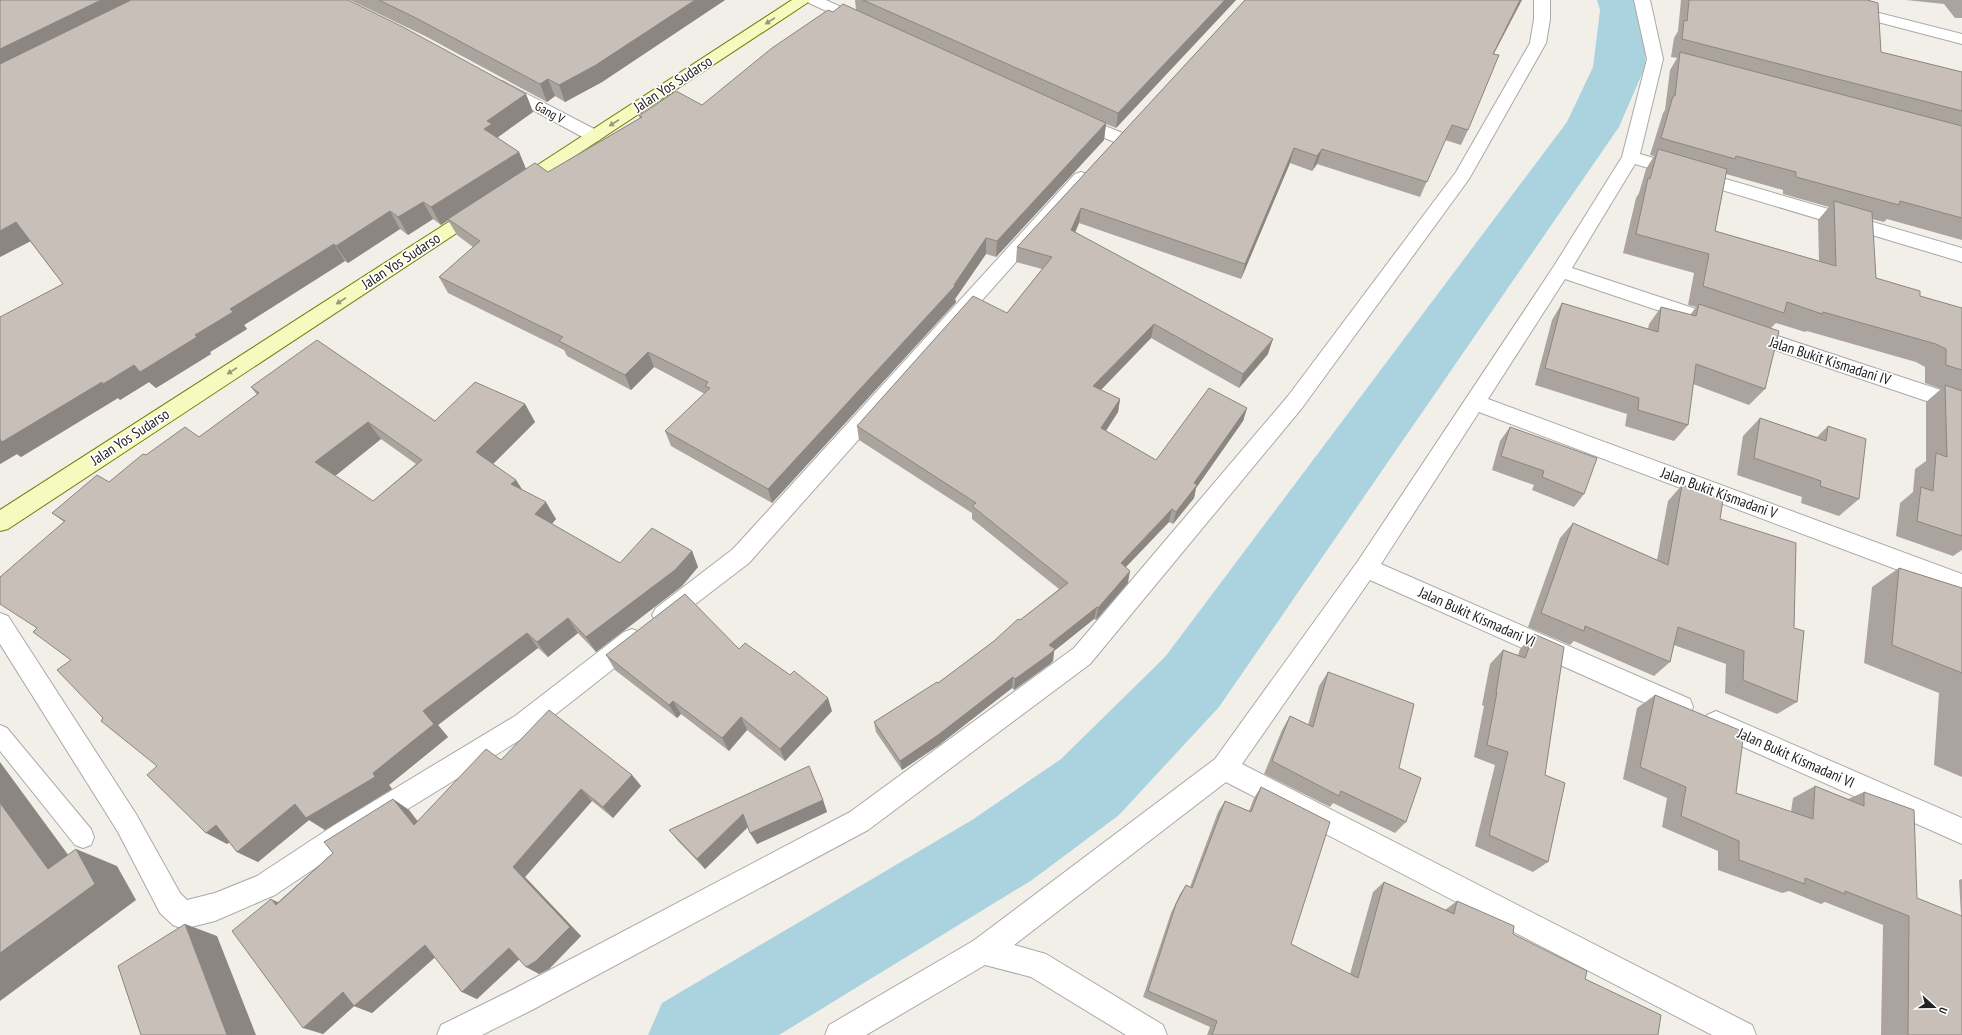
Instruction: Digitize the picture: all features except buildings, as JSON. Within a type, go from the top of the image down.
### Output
[{"type":"main road","name":"Jalan Yos Sudarso","points":[[0,522],[802,0]]},
{"type":"street","points":[[814,0],[879,30]]},
{"type":"street","points":[[451,1035],[522,1000],[859,821],[1082,656],[1295,402],[1463,175],[1538,43],[1542,18],[1542,0]]},
{"type":"street","points":[[839,1035],[983,951],[1224,768],[1366,568],[1561,271],[1631,157],[1663,61],[1642,0]]},
{"type":"street","points":[[1810,0],[1962,39]]},
{"type":"street","name":"Gang V","points":[[486,77],[594,136]]},
{"type":"street","points":[[1068,115],[1118,138]]},
{"type":"street","points":[[0,623],[127,823],[170,903],[183,915],[215,907],[266,886],[345,833],[524,724],[741,556],[1134,121]]},
{"type":"street","points":[[1631,157],[1962,254]]},
{"type":"street","name":"Jalan Bukit Kismadani IV","points":[[1561,271],[1962,404]]},
{"type":"street","name":"Jalan Bukit Kismadani V","points":[[1475,402],[1962,584]]},
{"type":"street","name":"Jalan Bukit Kismadani VI","points":[[1366,568],[1962,831]]},
{"type":"street","points":[[1224,768],[1742,1035]]},
{"type":"street","points":[[983,951],[1036,964],[1153,1035]]},
{"type":"lane","points":[[0,735],[83,837]]},
{"type":"waterway","points":[[694,1035],[1002,850],[1090,787],[1192,682],[1592,127],[1619,67],[1624,10],[1621,0]]}]
